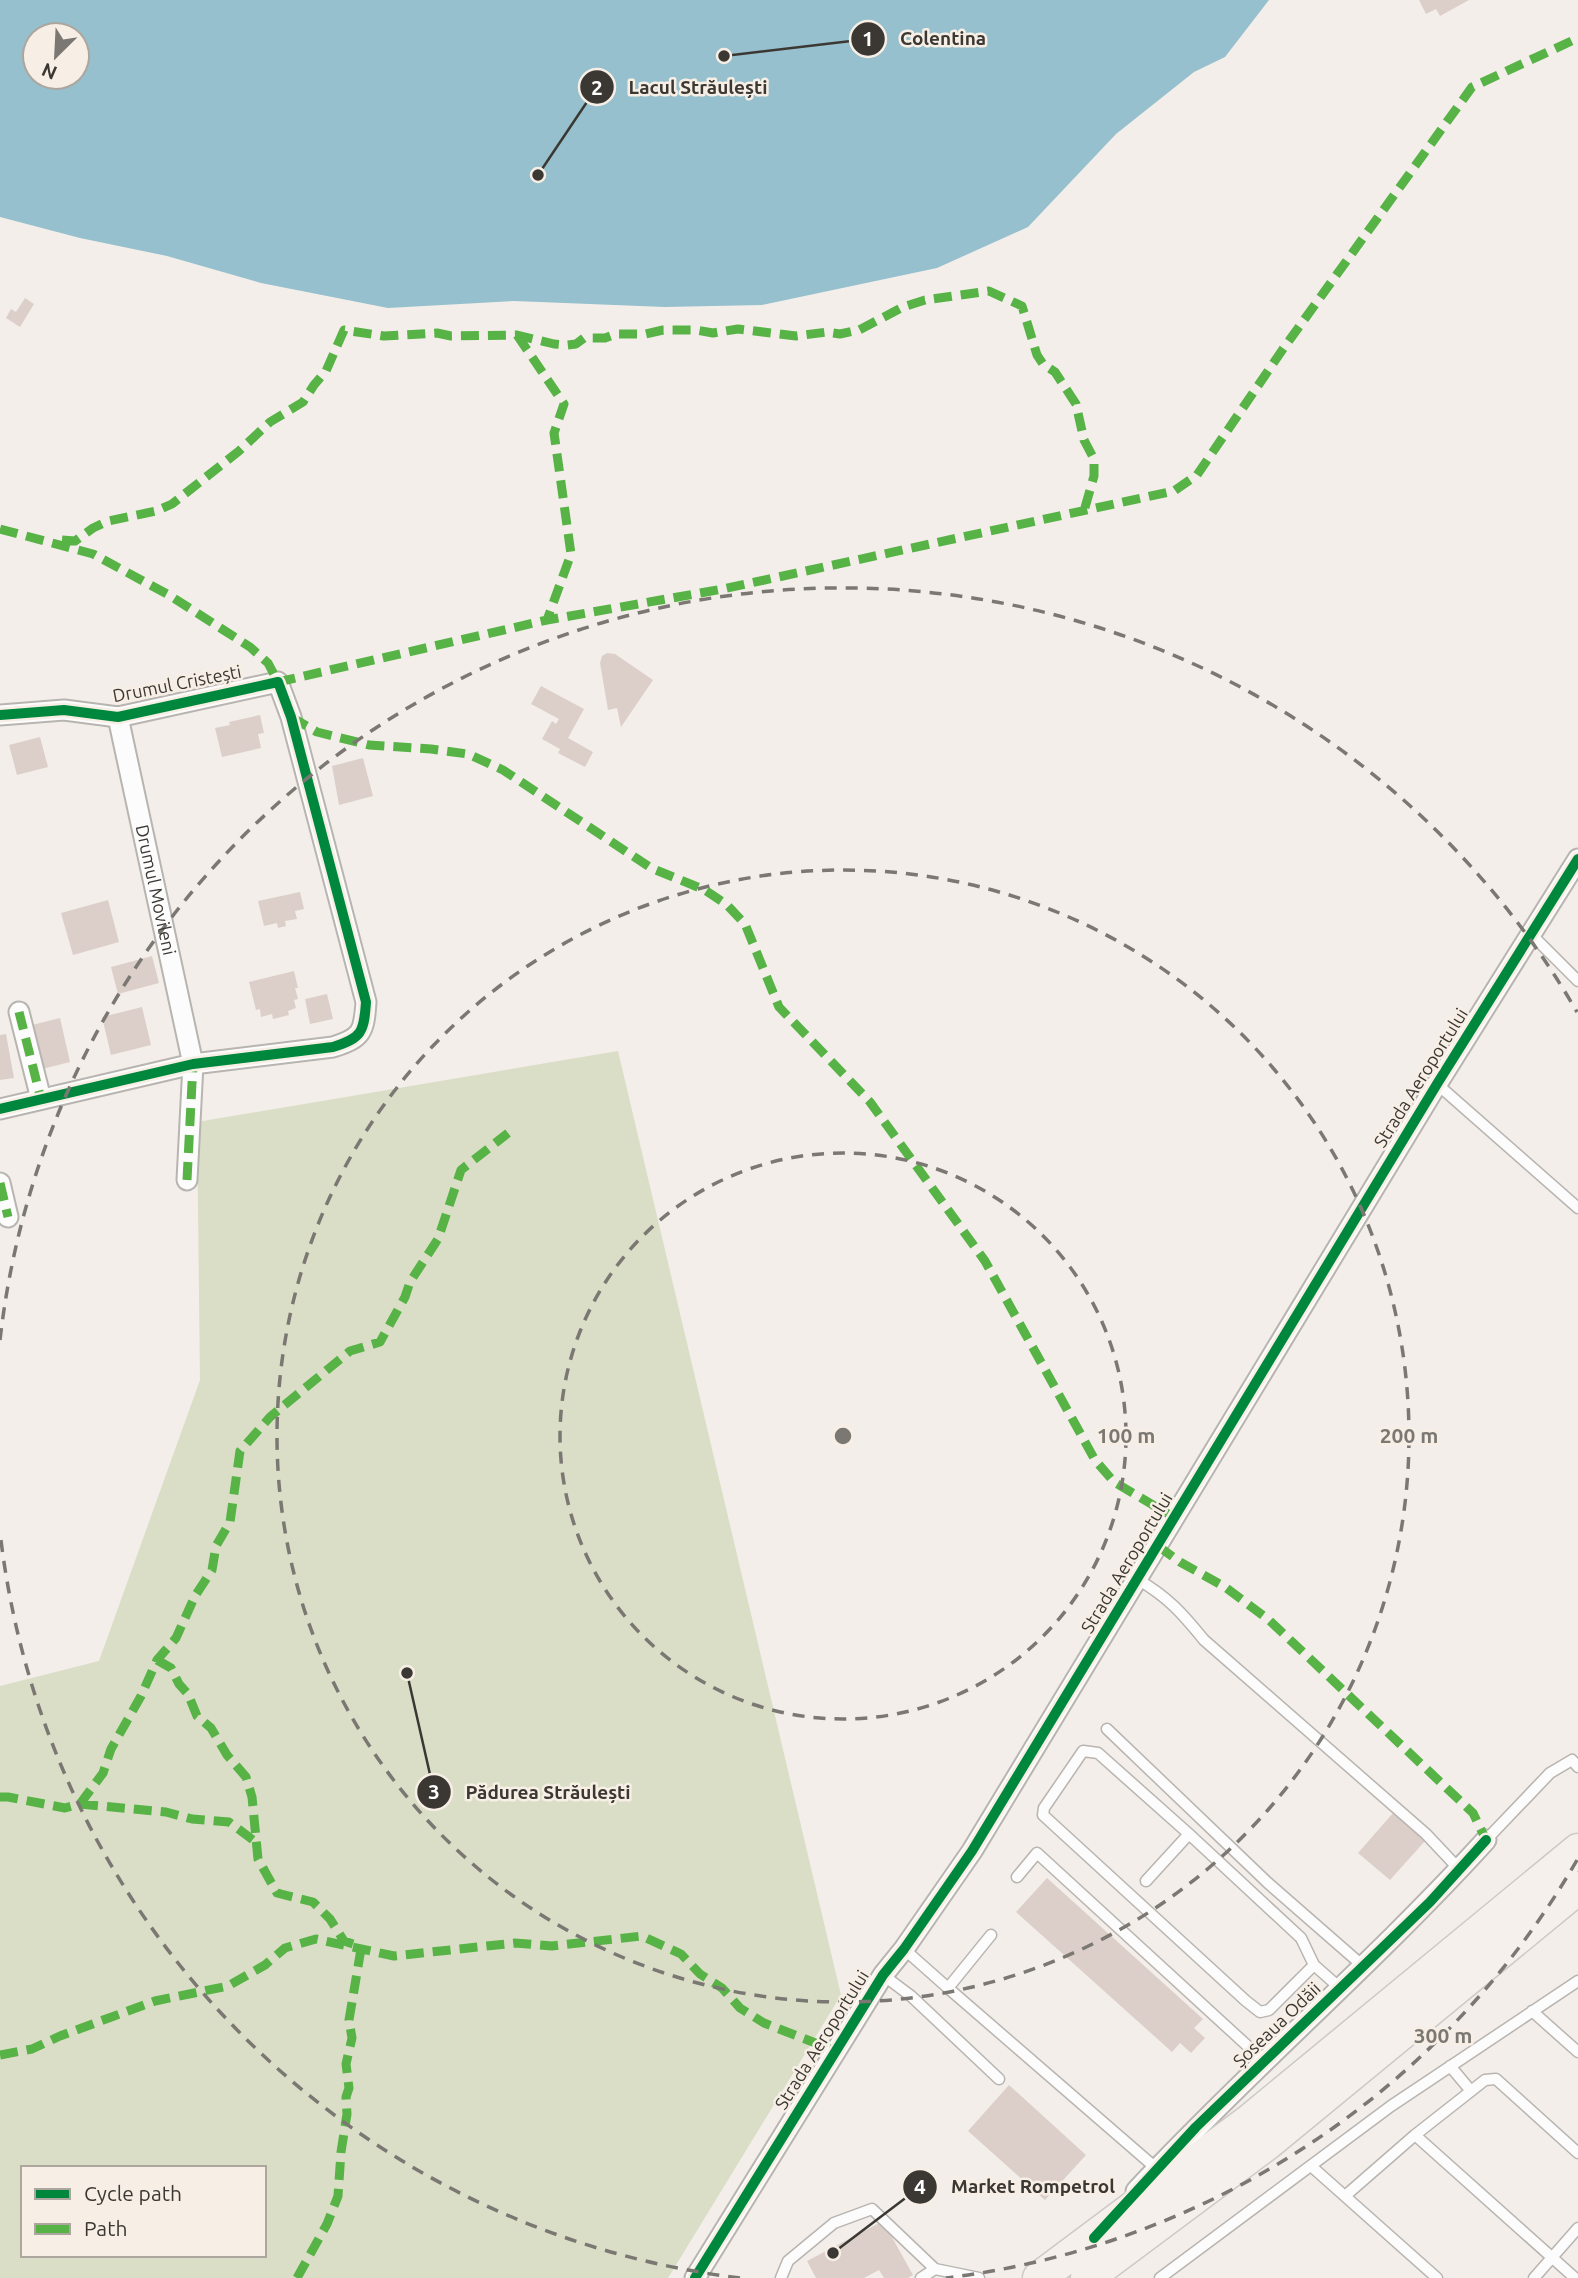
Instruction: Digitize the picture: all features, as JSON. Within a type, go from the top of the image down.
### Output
[{"type":"main road","name":"Șoseaua Odăii","points":[[1087,2278],[1258,2132],[1578,1850]]},
{"type":"main road","name":"Șoseaua Odăii","points":[[1039,2278],[1094,2238],[1258,2132],[1578,1888]]},
{"type":"street","name":"Drumul Cristești","points":[[0,715],[64,709],[118,717],[278,682],[291,717],[366,1002],[365,1021],[361,1034],[351,1041],[333,1047],[193,1064]]},
{"type":"street","name":"Drumul Movileni","points":[[118,717],[193,1064],[187,1180]]},
{"type":"street","name":"Strada Aeroportului","points":[[695,2278],[883,1975],[972,1852],[1437,1084],[1578,859]]},
{"type":"street","points":[[19,1012],[41,1099]]},
{"type":"street","points":[[0,1109],[193,1064]]},
{"type":"street","points":[[0,1183],[8,1217]]},
{"type":"street","name":"Șoseaua Odăii","points":[[1094,2238],[1196,2127],[1430,1902],[1486,1840]]},
{"type":"lane","points":[[1531,934],[1578,981]]},
{"type":"lane","points":[[1437,1084],[1578,1208]]},
{"type":"lane","points":[[1137,1579],[1161,1593],[1204,1640],[1426,1835],[1459,1869]]},
{"type":"lane","points":[[1107,1729],[1268,1883],[1363,1966]]},
{"type":"lane","points":[[1314,1965],[1269,2010],[1260,2011],[1044,1815],[1044,1808],[1083,1751],[1098,1753],[1189,1834],[1301,1938],[1314,1965],[1340,1988]]},
{"type":"lane","points":[[1486,1840],[1550,1773],[1575,1763]]},
{"type":"lane","points":[[1146,1881],[1189,1834]]},
{"type":"lane","points":[[1017,1877],[1037,1853],[1264,2061]]},
{"type":"lane","points":[[948,1988],[990,1935]]},
{"type":"lane","points":[[904,1949],[1157,2169]]},
{"type":"lane","points":[[883,1975],[911,1996],[999,2079]]},
{"type":"lane","points":[[1160,2278],[1391,2106],[1578,1981]]},
{"type":"lane","points":[[1532,2011],[1578,2052]]},
{"type":"lane","points":[[1450,2066],[1471,2091]]},
{"type":"lane","points":[[1345,2196],[1415,2135],[1485,2080],[1496,2078],[1578,2153]]},
{"type":"lane","points":[[1415,2135],[1575,2278]]},
{"type":"lane","points":[[1311,2166],[1437,2278]]},
{"type":"lane","points":[[782,2278],[788,2261],[834,2223],[872,2209],[935,2269],[979,2278]]},
{"type":"lane","points":[[1534,2278],[1578,2228]]},
{"type":"lane","points":[[921,2278],[935,2269]]},
{"type":"green space","points":[[618,1051],[841,1995],[668,2278],[0,2278],[0,1686],[99,1661],[200,1380],[197,1122]]},
{"type":"water","points":[[0,0],[1269,0],[1225,57],[1194,72],[1116,134],[1028,227],[937,268],[762,305],[665,307],[514,301],[388,308],[261,283],[167,256],[80,238],[0,217]]},
{"type":"building","points":[[1419,0],[1469,0],[1440,16],[1436,9],[1426,14]]},
{"type":"building","points":[[25,298],[34,304],[20,327],[6,318],[11,309],[16,312]]},
{"type":"building","points":[[607,653],[615,654],[653,680],[621,727],[617,708],[608,710],[600,663],[602,656]]},
{"type":"building","points":[[541,686],[584,709],[568,738],[593,752],[585,767],[558,753],[560,749],[542,739],[552,721],[556,724],[559,719],[531,704]]},
{"type":"building","points":[[260,715],[264,733],[258,734],[261,748],[222,757],[215,728]]},
{"type":"building","points":[[40,737],[48,767],[17,775],[9,745]]},
{"type":"building","points":[[363,758],[373,796],[339,805],[332,766]]},
{"type":"building","points":[[300,892],[304,909],[295,911],[297,919],[285,921],[286,926],[278,928],[277,923],[264,926],[258,901]]},
{"type":"building","points":[[108,900],[119,942],[73,955],[61,913]]},
{"type":"building","points":[[152,956],[159,983],[118,994],[111,967]]},
{"type":"building","points":[[294,971],[298,988],[295,988],[298,999],[294,1000],[296,1008],[288,1011],[289,1015],[273,1019],[272,1014],[261,1017],[260,1009],[256,1010],[249,982]]},
{"type":"building","points":[[327,994],[333,1019],[310,1024],[305,999]]},
{"type":"building","points":[[142,1007],[151,1045],[111,1055],[102,1017]]},
{"type":"building","points":[[60,1018],[70,1062],[38,1070],[28,1026]]},
{"type":"building","points":[[6,1034],[14,1078],[0,1080],[0,1035]]},
{"type":"building","points":[[1393,1813],[1425,1841],[1390,1880],[1358,1853]]},
{"type":"building","points":[[1047,1878],[1203,2019],[1194,2028],[1205,2038],[1191,2053],[1180,2043],[1172,2052],[1016,1912]]},
{"type":"building","points":[[1009,2085],[1086,2155],[1045,2200],[968,2131]]},
{"type":"building","points":[[883,2221],[913,2275],[908,2278],[884,2278],[879,2270],[864,2278],[816,2278],[807,2261]]},
{"type":"marked path","points":[[0,529],[93,554],[169,595],[250,647],[268,663],[278,682],[547,620],[723,589],[1174,491],[1197,475],[1283,349],[1472,87],[1578,38]]},
{"type":"marked path","points":[[62,540],[75,541],[108,521],[156,511],[172,504],[239,451],[270,422],[303,402],[326,371],[344,330],[384,336],[437,333],[451,336],[517,335],[567,345],[576,344],[584,338],[646,334],[663,330],[713,333],[738,329],[796,336],[827,332],[840,334],[859,330],[903,307],[925,300],[989,291],[1022,306],[1037,355],[1043,364],[1055,372],[1076,404],[1084,440],[1094,459],[1094,476],[1084,511]]},
{"type":"marked path","points":[[517,335],[564,404],[554,433],[571,554],[547,620]]},
{"type":"marked path","points":[[291,717],[317,732],[369,745],[468,754],[503,770],[651,868],[705,890],[726,904],[745,924],[779,1007],[870,1102],[985,1261],[1095,1460],[1114,1482],[1175,1518]]},
{"type":"marked path","points":[[19,1012],[41,1099]]},
{"type":"marked path","points":[[187,1180],[193,1064]]},
{"type":"marked path","points":[[0,1797],[65,1808],[80,1804],[103,1773],[111,1749],[141,1696],[157,1660],[176,1638],[195,1596],[212,1570],[216,1546],[230,1522],[240,1451],[270,1417],[350,1351],[380,1342],[405,1297],[410,1282],[438,1239],[461,1170],[508,1133]]},
{"type":"marked path","points":[[0,1183],[8,1217]]},
{"type":"marked path","points":[[1158,1546],[1180,1562],[1225,1587],[1269,1620],[1473,1813],[1486,1840]]},
{"type":"marked path","points":[[157,1660],[171,1668],[188,1694],[197,1716],[211,1728],[227,1755],[246,1777],[252,1797],[258,1859],[277,1893],[313,1902],[330,1919],[344,1941],[353,1944]]},
{"type":"marked path","points":[[80,1804],[166,1812],[192,1819],[229,1822],[257,1843]]},
{"type":"marked path","points":[[0,2055],[32,2049],[155,2001],[228,1986],[265,1965],[285,1948],[316,1939],[394,1956],[515,1943],[552,1946],[642,1936],[681,1954],[700,1974],[722,1988],[740,2008],[764,2023],[836,2051]]},
{"type":"marked path","points":[[297,2278],[327,2224],[338,2196],[349,2088],[346,2064],[352,2038],[349,2020],[361,1949]]},
{"type":"cycle path","points":[[0,715],[64,710],[118,717],[278,682],[291,717],[366,1002],[360,1032],[356,1037],[333,1047],[193,1064],[0,1109]]},
{"type":"cycle path","points":[[695,2278],[883,1975],[972,1851],[1437,1084],[1578,859]]},
{"type":"cycle path","points":[[1094,2238],[1196,2127],[1430,1902],[1486,1840]]},
{"type":"place","name":"Colentina","points":[[724,56]]},
{"type":"place","name":"Lacul Străulești","points":[[538,175]]},
{"type":"place","name":"Pădurea Străulești","points":[[407,1673]]},
{"type":"place","name":"Market Rompetrol","points":[[833,2253]]}]
